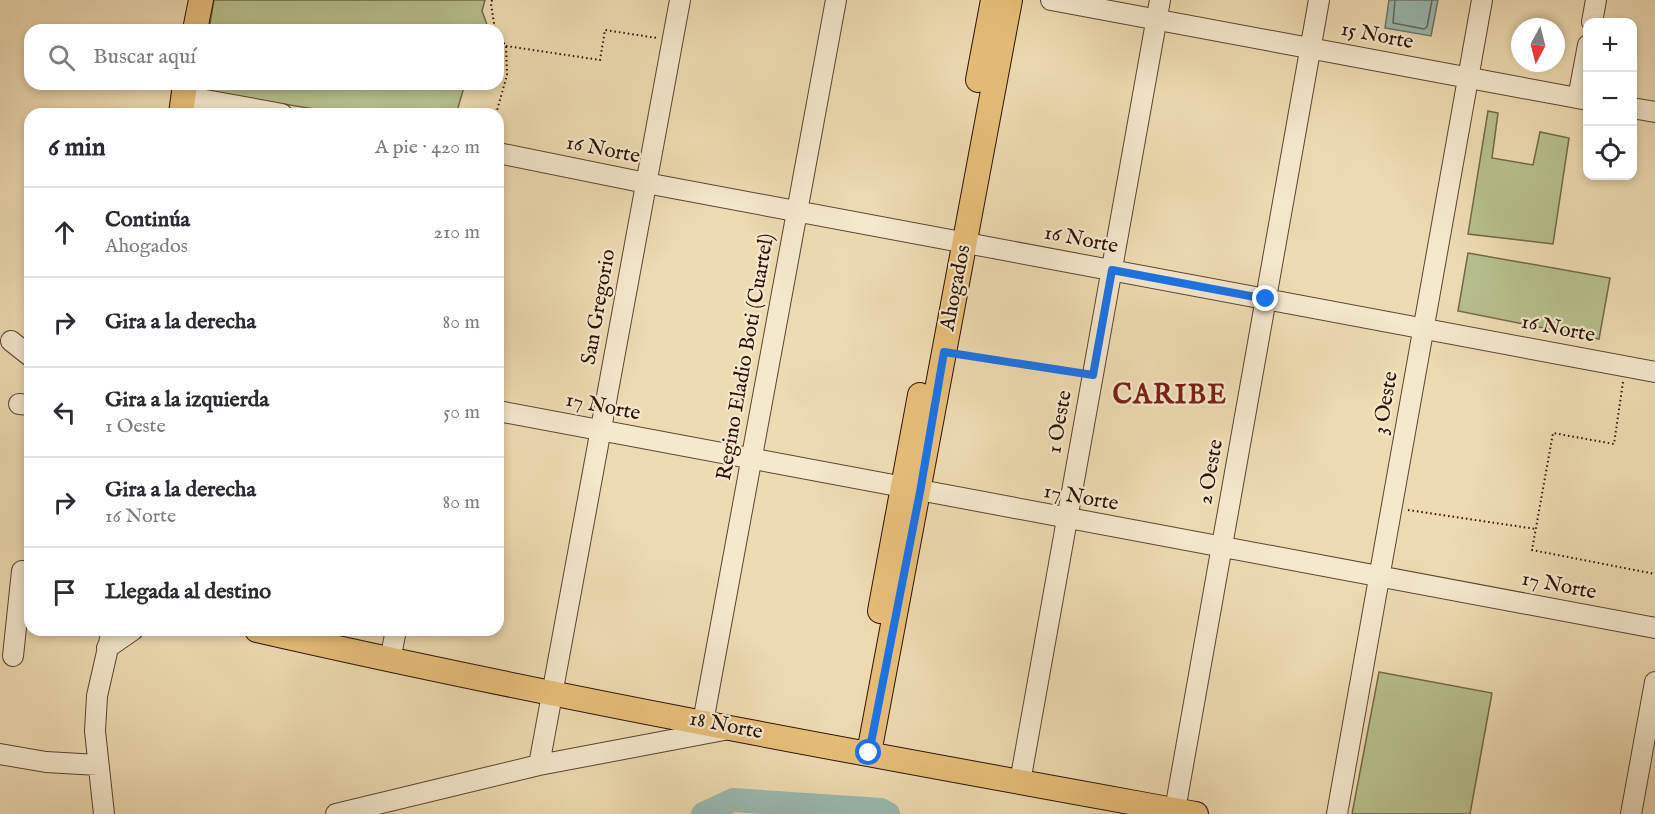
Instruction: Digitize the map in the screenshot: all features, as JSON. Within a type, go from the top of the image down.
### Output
[{"type":"main road","points":[[196,24],[201,0]]},
{"type":"main road","name":"Ahogados","points":[[911,490],[944,352],[957,241],[993,0]]},
{"type":"main road","name":"Ahogados","points":[[861,752],[957,241],[1010,0]]},
{"type":"main road","name":"18 Norte","points":[[284,636],[390,660],[703,722],[1186,812]]},
{"type":"street","name":"San Gregorio","points":[[539,765],[680,0]]},
{"type":"street","name":"Regino Eladio Boti (Cuartel)","points":[[703,722],[836,0]]},
{"type":"street","name":"15 Norte","points":[[1051,0],[1583,99]]},
{"type":"street","name":"1 Oeste","points":[[1020,782],[1160,0]]},
{"type":"street","name":"2 Oeste","points":[[1186,812],[1222,548],[1319,0]]},
{"type":"street","name":"3 Oeste","points":[[1337,814],[1482,0]]},
{"type":"street","points":[[1593,18],[1596,0]]},
{"type":"street","points":[[183,98],[245,108]]},
{"type":"street","points":[[1637,109],[1655,112]]},
{"type":"street","name":"16 Norte","points":[[504,154],[646,183],[1655,372]]},
{"type":"street","points":[[11,341],[24,351]]},
{"type":"street","name":"17 Norte","points":[[504,412],[1067,520],[1655,628]]},
{"type":"street","points":[[13,656],[22,571],[24,572]]},
{"type":"street","points":[[390,660],[395,636]]},
{"type":"street","points":[[104,814],[95,731],[97,696],[109,639]]},
{"type":"street","points":[[1630,814],[1655,682]]},
{"type":"street","points":[[336,814],[539,765],[734,728]]},
{"type":"street","points":[[0,754],[46,762],[98,765]]},
{"type":"path","points":[[492,0],[494,24]]},
{"type":"path","points":[[506,46],[600,60],[605,30],[673,40]]},
{"type":"path","points":[[504,43],[507,75],[504,86]]},
{"type":"path","points":[[498,108],[503,90]]},
{"type":"path","points":[[944,352],[1093,375]]},
{"type":"path","points":[[1625,366],[1614,444],[1553,433],[1532,550],[1655,574]]},
{"type":"path","points":[[1392,508],[1536,529]]},
{"type":"green space","points":[[214,0],[485,0],[482,11],[487,24],[210,24]]},
{"type":"green space","points":[[197,90],[463,90],[458,108],[309,108]]},
{"type":"green space","points":[[1488,111],[1498,113],[1492,158],[1533,165],[1540,132],[1569,138],[1553,244],[1468,234]]},
{"type":"green space","points":[[1468,253],[1610,278],[1599,339],[1458,311]]},
{"type":"green space","points":[[1379,672],[1492,693],[1470,814],[1352,814]]},
{"type":"water","points":[[1389,0],[1438,0],[1431,36],[1385,28]]},
{"type":"waterway","points":[[703,814],[733,800],[881,810],[888,814]]},
{"type":"district","name":"CARIBE","points":[[1170,396]]},
{"type":"route","points":[[869,753],[920,492],[944,352],[1093,375],[1112,270],[1266,299]]}]
